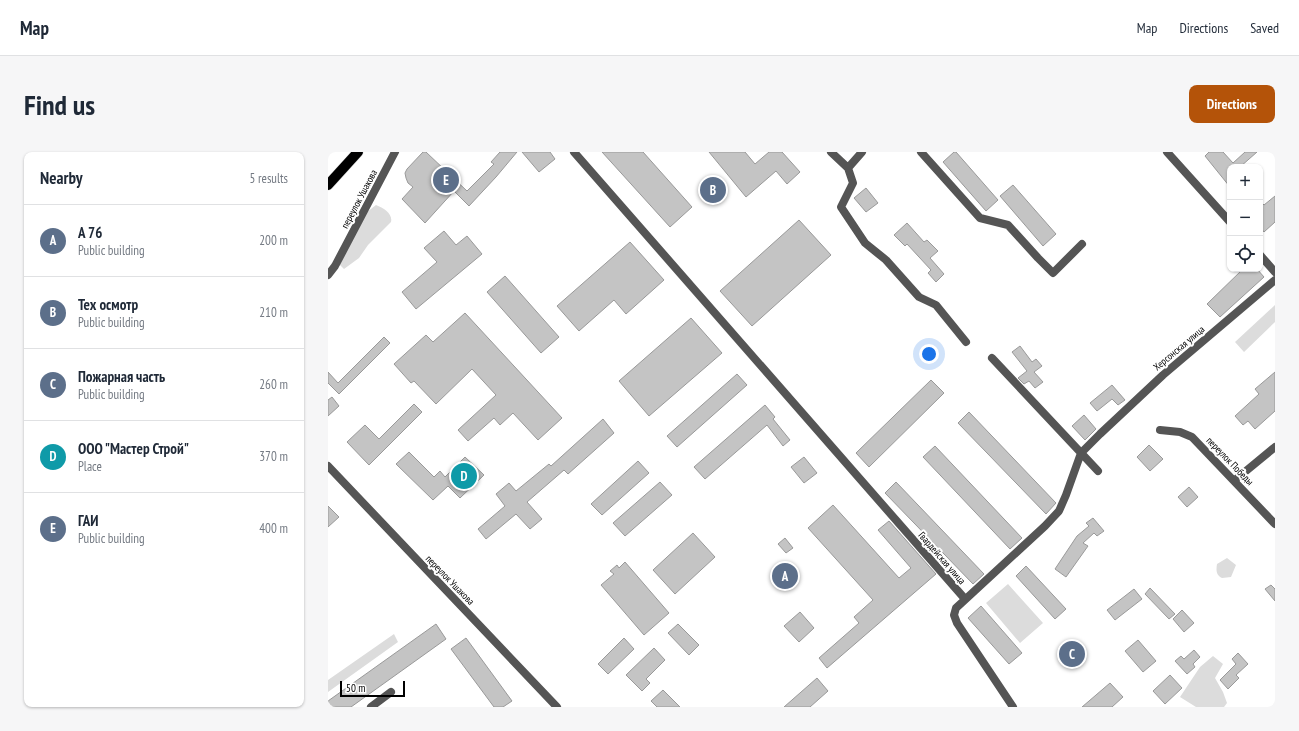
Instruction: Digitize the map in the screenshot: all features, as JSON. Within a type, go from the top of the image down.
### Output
[{"type":"main road","points":[[328,185],[358,152]]},
{"type":"street","name":"переулок Ушакова","points":[[328,275],[335,266],[395,152]]},
{"type":"street","name":"Гвардейская улица","points":[[574,152],[965,599],[956,608],[954,615],[957,623],[1013,707]]},
{"type":"street","points":[[831,152],[848,168],[853,183],[841,207],[865,243],[886,260],[919,297],[936,305],[966,342]]},
{"type":"street","points":[[848,168],[862,152]]},
{"type":"street","points":[[921,152],[980,218],[1008,225],[1053,273],[1082,244]]},
{"type":"street","points":[[1167,152],[1227,219]]},
{"type":"street","points":[[1263,258],[1275,272]]},
{"type":"street","name":"Херсонская улица","points":[[1081,453],[1163,375],[1275,280]]},
{"type":"street","points":[[992,358],[1098,472]]},
{"type":"street","name":"переулок Победы","points":[[1160,430],[1180,432],[1192,437],[1275,524]]},
{"type":"street","points":[[1234,480],[1275,446]]},
{"type":"street","points":[[965,599],[1045,526],[1059,511],[1081,453]]},
{"type":"street","name":"переулок Ушакова","points":[[328,466],[558,707]]},
{"type":"street","points":[[371,707],[391,692]]},
{"type":"shaded area","points":[[376,205],[391,216],[391,222],[368,245],[359,258],[344,269],[339,264],[367,212]]},
{"type":"shaded area","points":[[1275,305],[1275,322],[1244,352],[1235,342]]},
{"type":"shaded area","points":[[1227,558],[1236,565],[1231,577],[1222,578],[1217,572],[1217,564]]},
{"type":"shaded area","points":[[1008,584],[1043,623],[1020,643],[986,603]]},
{"type":"shaded area","points":[[394,634],[398,642],[328,692],[328,680]]},
{"type":"shaded area","points":[[1213,656],[1223,664],[1215,678],[1227,703],[1224,707],[1196,707],[1180,697],[1200,667]]},
{"type":"building","points":[[423,152],[426,152],[467,191],[494,164],[491,162],[500,152],[517,152],[469,206],[454,191],[425,223],[402,199],[413,187],[408,183],[405,173]]},
{"type":"building","points":[[522,152],[550,152],[555,159],[539,172]]},
{"type":"building","points":[[602,152],[643,152],[692,207],[670,227]]},
{"type":"building","points":[[709,152],[745,152],[755,164],[769,152],[782,152],[800,172],[787,184],[776,171],[746,197]]},
{"type":"building","points":[[954,152],[956,152],[998,200],[986,211],[943,162]]},
{"type":"building","points":[[1209,152],[1223,152],[1233,163],[1245,152],[1257,152],[1243,164],[1227,164],[1227,183],[1205,156]]},
{"type":"building","points":[[1013,185],[1056,234],[1043,246],[1000,196]]},
{"type":"building","points":[[866,188],[878,203],[866,212],[854,198]]},
{"type":"building","points":[[1275,196],[1275,222],[1264,232],[1263,204],[1264,205]]},
{"type":"building","points":[[799,220],[831,255],[752,326],[720,291]]},
{"type":"building","points":[[907,223],[924,242],[927,240],[938,251],[930,258],[944,274],[936,282],[928,273],[931,270],[907,244],[905,246],[894,235]]},
{"type":"building","points":[[444,231],[456,245],[467,236],[482,254],[416,309],[402,292],[437,262],[424,248]]},
{"type":"building","points":[[630,242],[664,280],[626,314],[614,300],[579,331],[557,306]]},
{"type":"building","points":[[1240,272],[1260,272],[1264,277],[1220,317],[1207,304]]},
{"type":"building","points":[[505,276],[559,337],[541,353],[487,292]]},
{"type":"building","points":[[465,313],[562,418],[538,440],[513,413],[500,425],[494,418],[468,441],[458,430],[496,395],[472,369],[436,404],[414,381],[411,383],[394,364],[426,335],[433,342]]},
{"type":"building","points":[[691,318],[722,353],[649,416],[619,381]]},
{"type":"building","points":[[384,337],[390,343],[339,394],[328,383],[328,372],[338,383]]},
{"type":"building","points":[[1020,346],[1032,362],[1036,359],[1042,366],[1034,372],[1043,382],[1035,388],[1029,381],[1024,384],[1018,378],[1027,371],[1012,352]]},
{"type":"building","points":[[1275,372],[1275,411],[1255,429],[1248,421],[1243,425],[1235,416],[1259,394],[1255,389]]},
{"type":"building","points":[[737,374],[747,385],[677,447],[667,436]]},
{"type":"building","points":[[931,380],[944,393],[869,467],[856,453]]},
{"type":"building","points":[[1112,385],[1125,400],[1118,405],[1112,399],[1097,411],[1090,403]]},
{"type":"building","points":[[332,397],[339,406],[328,416],[328,400]]},
{"type":"building","points":[[414,404],[422,412],[369,465],[347,442],[365,425],[379,439]]},
{"type":"building","points":[[765,405],[775,417],[773,419],[790,440],[783,446],[767,425],[705,479],[694,467]]},
{"type":"building","points":[[969,412],[1056,503],[1046,514],[958,423]]},
{"type":"building","points":[[1084,415],[1096,429],[1085,440],[1072,426]]},
{"type":"building","points":[[603,419],[614,433],[568,474],[564,470],[527,502],[542,519],[530,529],[516,514],[486,539],[478,529],[505,506],[496,494],[509,483],[516,491],[549,464],[551,466]]},
{"type":"building","points":[[1149,445],[1163,459],[1150,471],[1137,457]]},
{"type":"building","points":[[935,446],[1022,538],[1010,549],[923,457]]},
{"type":"building","points":[[409,452],[434,477],[440,471],[445,477],[465,457],[484,475],[460,498],[448,486],[433,500],[396,464]]},
{"type":"building","points":[[804,457],[817,473],[804,483],[791,467]]},
{"type":"building","points":[[638,461],[649,473],[602,515],[591,504]]},
{"type":"building","points":[[660,482],[672,495],[625,536],[613,523]]},
{"type":"building","points":[[896,482],[984,574],[973,584],[885,493]]},
{"type":"building","points":[[1189,487],[1198,497],[1187,507],[1178,497]]},
{"type":"building","points":[[833,505],[899,578],[911,568],[878,530],[889,521],[936,574],[827,668],[819,658],[859,623],[854,617],[873,600],[808,528]]},
{"type":"building","points":[[328,506],[339,517],[328,527]]},
{"type":"building","points":[[1093,518],[1104,531],[1097,536],[1094,533],[1083,543],[1088,546],[1066,577],[1055,569],[1077,536],[1089,526],[1086,523]]},
{"type":"building","points":[[693,533],[715,557],[675,594],[653,570]]},
{"type":"building","points":[[785,538],[793,548],[786,553],[778,544]]},
{"type":"building","points":[[625,562],[669,613],[644,635],[601,585],[614,574],[610,571],[617,565],[619,568]]},
{"type":"building","points":[[1026,566],[1066,609],[1055,619],[1016,576]]},
{"type":"building","points":[[1271,585],[1275,589],[1275,601],[1265,589]]},
{"type":"building","points":[[1150,588],[1175,614],[1169,619],[1145,594]]},
{"type":"building","points":[[1134,589],[1142,599],[1115,620],[1107,610]]},
{"type":"building","points":[[981,606],[1022,653],[1009,664],[968,618]]},
{"type":"building","points":[[1182,610],[1194,623],[1184,632],[1173,619]]},
{"type":"building","points":[[800,612],[814,628],[799,642],[784,626]]},
{"type":"building","points":[[436,624],[446,639],[351,707],[328,707],[328,701]]},
{"type":"building","points":[[678,624],[699,645],[689,655],[668,633]]},
{"type":"building","points":[[466,638],[512,701],[503,707],[494,707],[451,649]]},
{"type":"building","points":[[624,638],[634,649],[608,674],[598,664]]},
{"type":"building","points":[[1138,640],[1156,661],[1143,672],[1125,651]]},
{"type":"building","points":[[654,648],[665,660],[646,679],[650,683],[642,691],[626,675]]},
{"type":"building","points":[[1194,650],[1200,657],[1193,664],[1195,667],[1187,674],[1175,661],[1181,656],[1184,659]]},
{"type":"building","points":[[1238,653],[1248,664],[1236,675],[1239,678],[1228,689],[1220,680],[1236,664],[1232,659]]},
{"type":"building","points":[[1170,675],[1182,688],[1165,704],[1153,691]]},
{"type":"building","points":[[817,678],[828,691],[810,707],[784,707]]},
{"type":"building","points":[[1110,683],[1123,697],[1112,707],[1082,707]]},
{"type":"building","points":[[663,690],[680,707],[657,707],[651,701]]},
{"type":"place","name":"ГАИ","points":[[446,180]]},
{"type":"place","name":"Тех осмотр","points":[[713,190]]},
{"type":"place","name":"ООО \"Мастер Строй\"","points":[[464,476]]},
{"type":"place","name":"А 76","points":[[785,576]]},
{"type":"place","name":"Пожарная часть","points":[[1072,654]]}]
